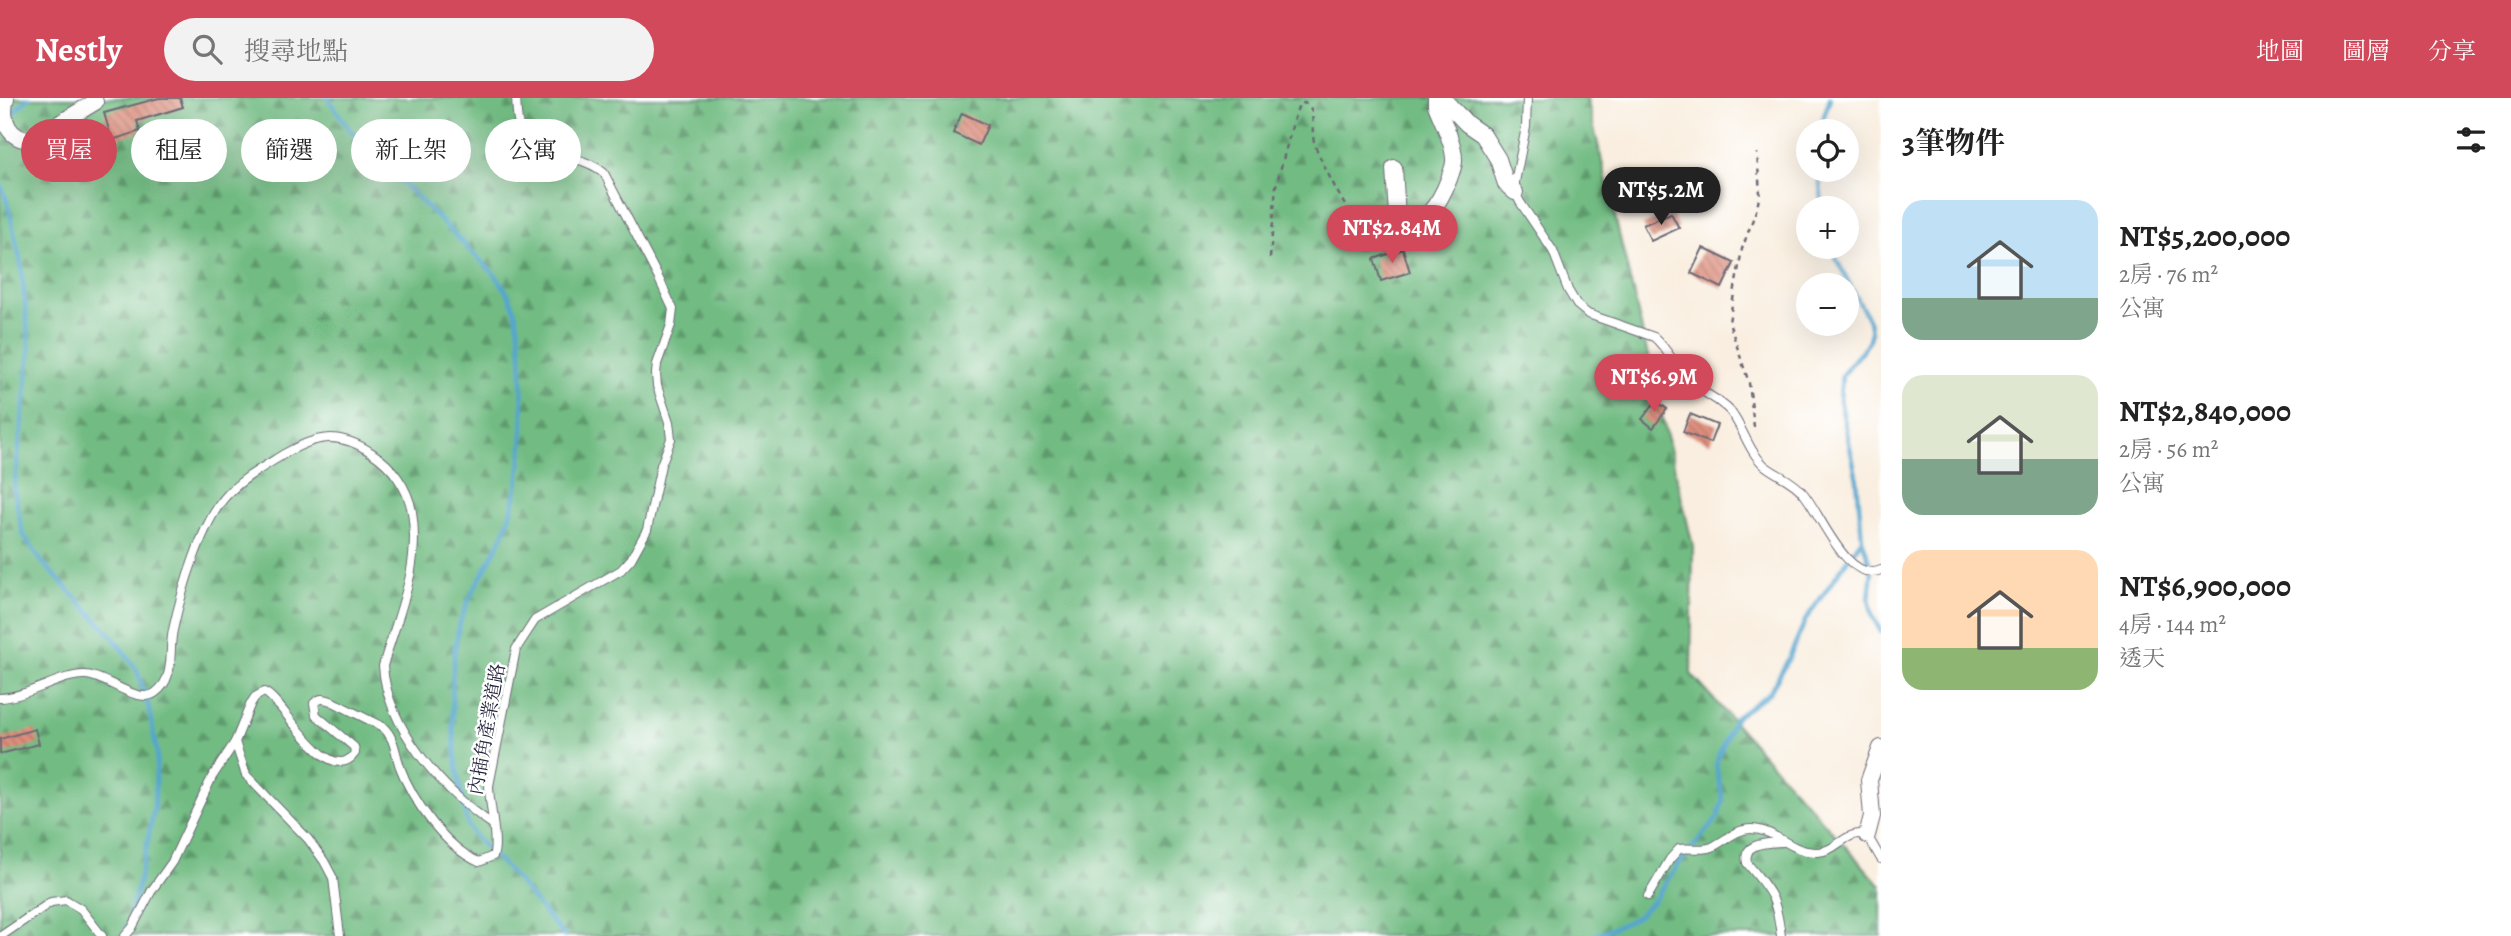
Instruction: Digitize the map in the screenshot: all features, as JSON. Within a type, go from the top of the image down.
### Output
[{"type":"street","points":[[6,98],[4,125],[21,140],[32,140],[95,102]]},
{"type":"street","points":[[1394,168],[1398,232],[1419,222],[1434,210],[1453,166],[1452,149],[1436,98]]},
{"type":"street","points":[[1442,98],[1467,124],[1483,135],[1498,159],[1506,184],[1515,192]]},
{"type":"street","points":[[1867,835],[1872,816],[1868,780],[1881,748]]},
{"type":"lane","name":"內插角產業道路","points":[[492,824],[489,786],[516,649],[535,620],[621,570],[631,559],[647,530],[661,465],[671,439],[671,431],[656,386],[656,374],[673,317],[673,309],[664,288],[604,173],[581,159],[530,141],[520,129],[516,98]]},
{"type":"lane","points":[[1527,98],[1526,127],[1516,167],[1515,192],[1553,251],[1567,290],[1577,305],[1588,314],[1654,337],[1690,382],[1730,411],[1764,465],[1802,491],[1824,529],[1853,563],[1865,572],[1874,573],[1881,570]]},
{"type":"lane","name":"內插角產業道路","points":[[0,698],[26,694],[86,674],[146,697],[158,691],[171,666],[172,632],[184,588],[211,516],[222,500],[261,468],[301,444],[325,436],[347,440],[372,452],[391,467],[405,489],[412,509],[415,537],[412,578],[383,666],[395,713],[409,738],[442,783],[492,824]]},
{"type":"lane","points":[[127,934],[152,890],[172,862],[212,776],[235,742],[251,703],[264,692],[272,696],[290,722],[315,749],[334,760],[347,761],[355,753],[354,747],[316,715],[314,703],[318,699],[331,701],[383,727],[389,732],[408,787],[441,833],[471,859],[479,862],[495,853],[492,824]]},
{"type":"lane","points":[[235,742],[246,775],[307,839],[324,861],[333,878],[340,936]]},
{"type":"lane","points":[[1648,896],[1679,849],[1706,849],[1740,831],[1750,829],[1772,835],[1795,849],[1812,853],[1823,852],[1849,835],[1859,833],[1867,835],[1881,859]]},
{"type":"lane","points":[[1781,936],[1774,900],[1745,858],[1755,845],[1783,842]]},
{"type":"lane","points":[[1,936],[51,902],[66,900],[80,909],[102,936]]},
{"type":"path","points":[[1270,258],[1276,186],[1295,115],[1299,105],[1304,103],[1309,105],[1311,110],[1312,131],[1318,154],[1364,234],[1374,238],[1398,232]]},
{"type":"path","points":[[1750,444],[1754,428],[1749,383],[1729,322],[1742,249],[1758,200],[1757,153]]},
{"type":"green space","points":[[0,98],[1587,98],[1693,546],[1691,674],[1881,886],[1881,936],[0,936]]},
{"type":"building","points":[[159,98],[180,98],[183,107],[144,119],[131,119],[131,134],[117,138],[117,119],[106,119],[104,113]]},
{"type":"building","points":[[962,113],[988,125],[979,145],[953,133]]},
{"type":"building","points":[[1671,213],[1679,228],[1651,241],[1643,225]]},
{"type":"building","points":[[1703,248],[1734,263],[1722,288],[1691,273]]},
{"type":"building","points":[[1403,249],[1410,272],[1381,281],[1374,259]]},
{"type":"building","points":[[1656,401],[1667,409],[1653,428],[1642,419]]},
{"type":"building","points":[[1690,414],[1717,425],[1710,443],[1683,432]]},
{"type":"building","points":[[35,729],[39,744],[0,754],[0,739]]},
{"type":"waterway","points":[[8,117],[29,98]]},
{"type":"waterway","points":[[328,98],[349,129],[497,277],[515,310],[520,338],[523,396],[520,471],[507,525],[467,603],[458,631],[454,654],[453,729],[468,826],[564,936]]},
{"type":"waterway","points":[[1823,119],[1830,98]]},
{"type":"waterway","points":[[1820,182],[1821,196]]},
{"type":"waterway","points":[[0,183],[7,201],[21,263],[30,352],[14,490],[23,534],[42,562],[114,638],[137,670],[149,708],[157,754],[154,809],[126,932]]},
{"type":"waterway","points":[[1836,259],[1869,321],[1871,332],[1868,343],[1842,375],[1840,400],[1857,480],[1862,539],[1872,570],[1869,599],[1873,617],[1881,632]]},
{"type":"waterway","points":[[1592,936],[1638,916],[1653,901],[1678,865],[1718,817],[1723,800],[1716,766],[1735,718],[1770,692],[1806,619],[1862,539]]}]
